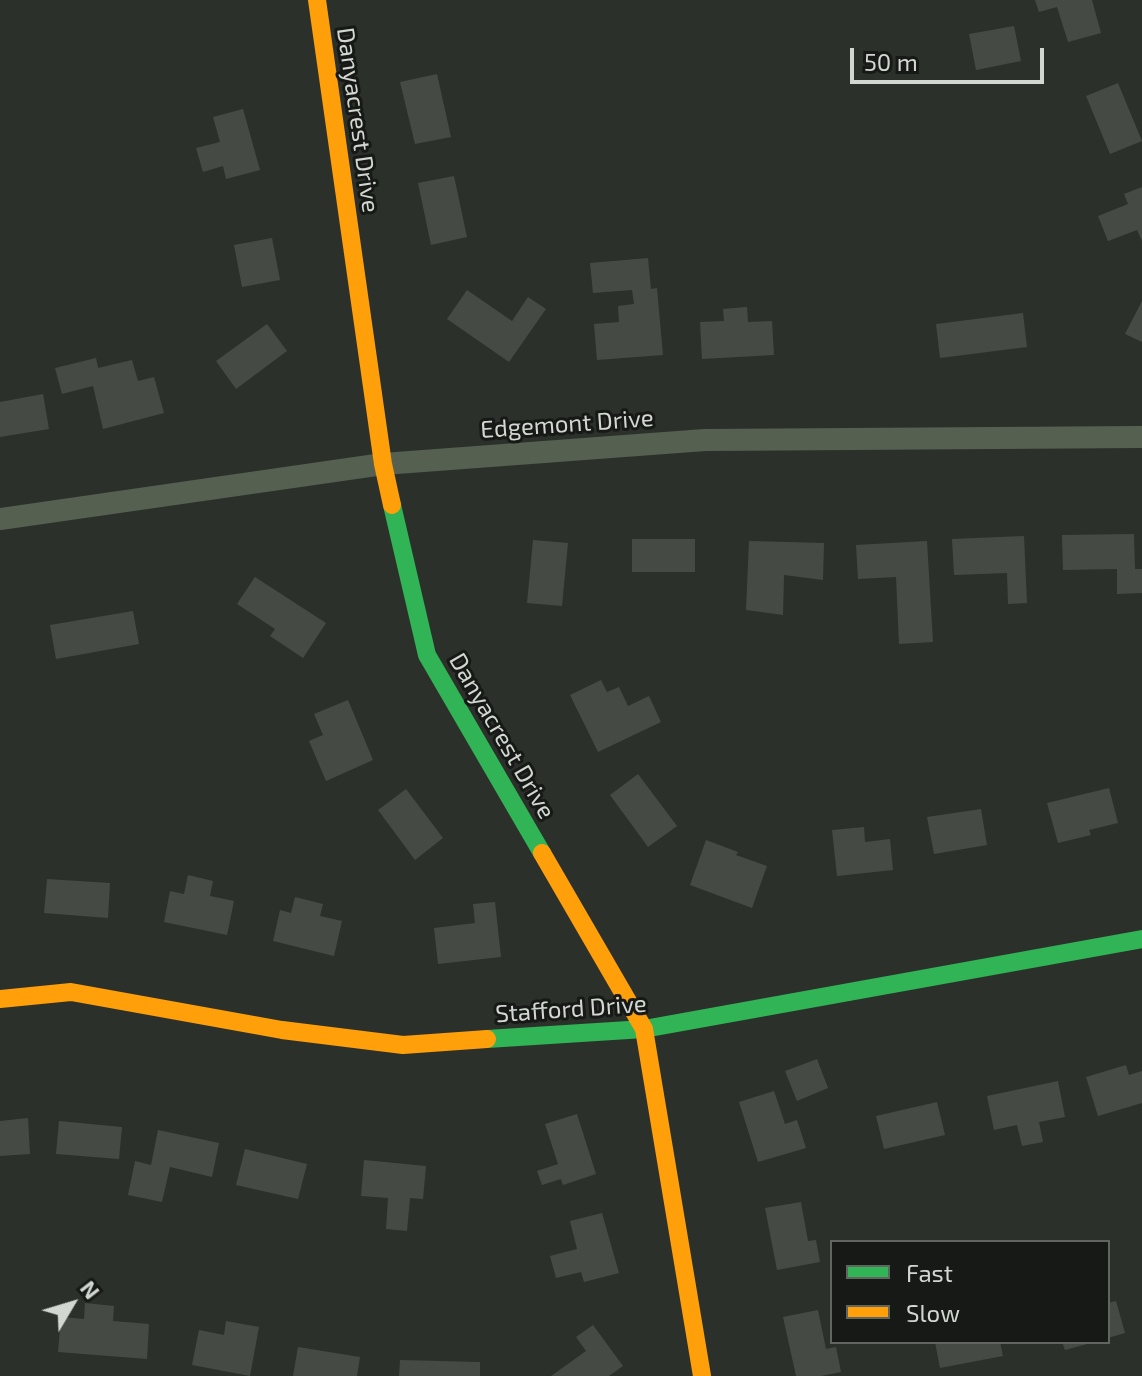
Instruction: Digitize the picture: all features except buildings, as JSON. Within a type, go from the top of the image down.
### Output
[{"type":"street","name":"Danyacrest Drive","points":[[317,0],[383,464],[427,655],[644,1029],[702,1376]]},
{"type":"street","name":"Edgemont Drive","points":[[0,519],[383,464],[705,440],[1142,437]]},
{"type":"street","name":"Stafford Drive","points":[[0,999],[71,992],[282,1030],[403,1045],[644,1029],[1142,939]]},
{"type":"traffic: fast","points":[[392,505],[427,655],[542,853]]},
{"type":"traffic: fast","points":[[487,1039],[644,1029],[1142,939]]},
{"type":"traffic: slow","points":[[317,0],[383,464],[392,505]]},
{"type":"traffic: slow","points":[[542,853],[644,1029],[702,1376]]},
{"type":"traffic: slow","points":[[0,999],[71,992],[282,1030],[403,1045],[487,1039]]}]
